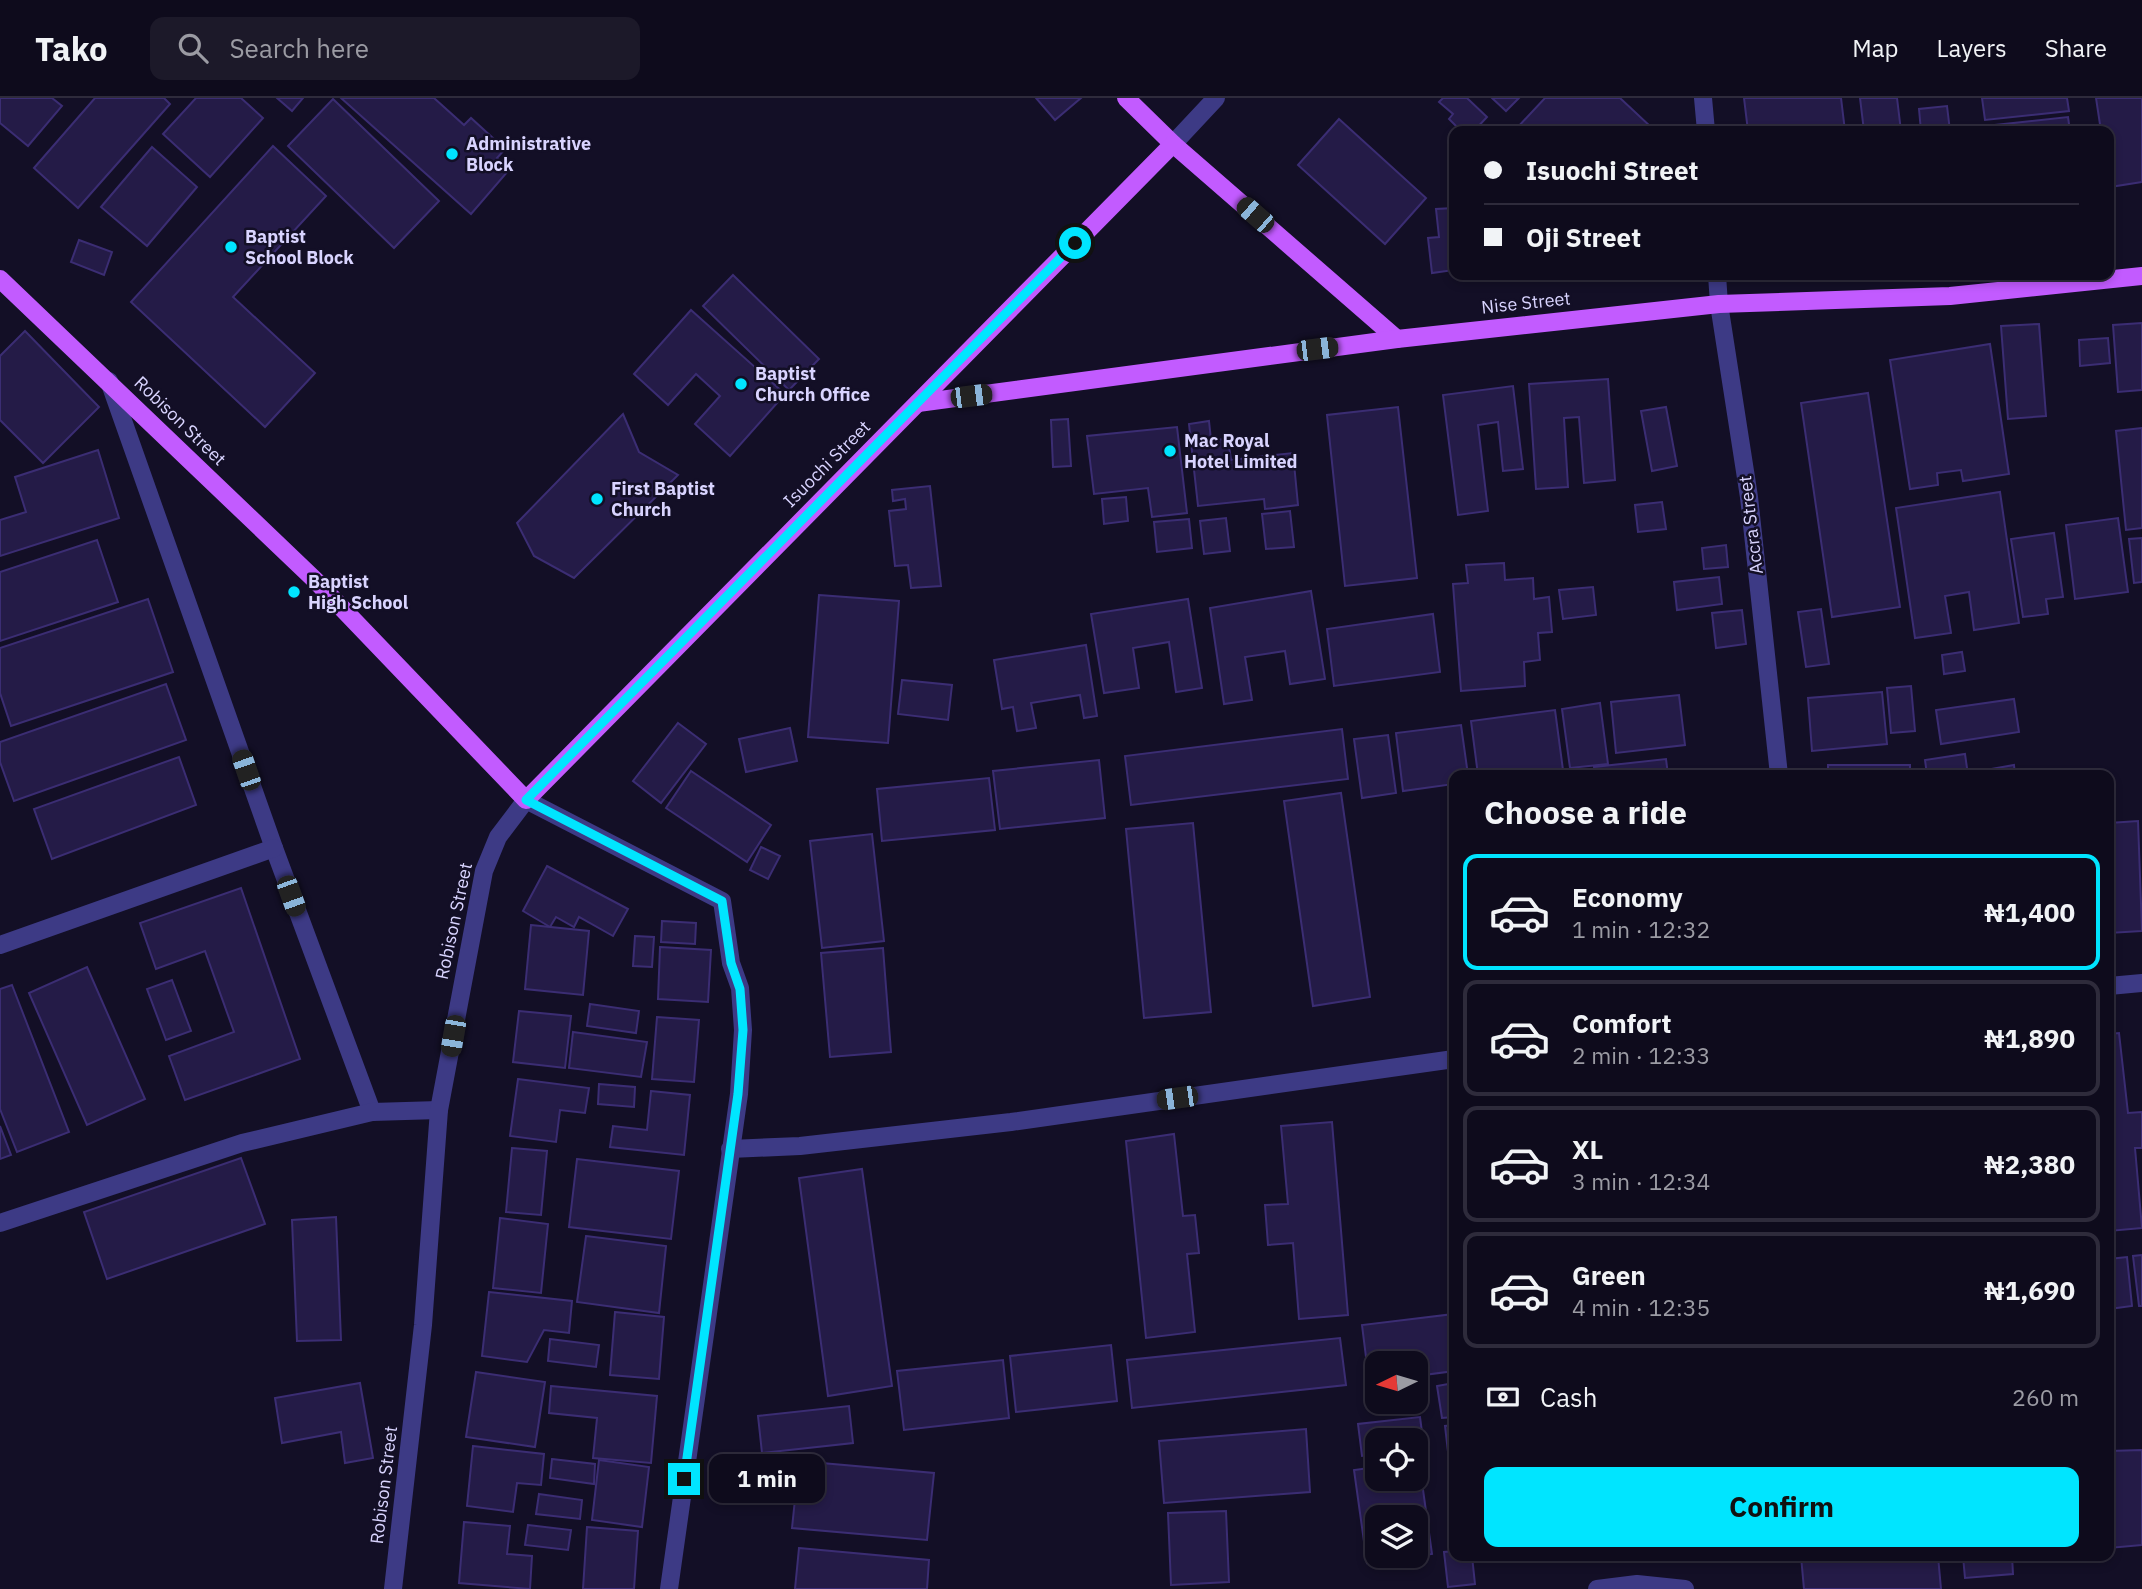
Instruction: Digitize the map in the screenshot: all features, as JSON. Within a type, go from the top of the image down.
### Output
[{"type":"main road","points":[[1126,98],[1173,144],[1397,339]]},
{"type":"main road","name":"Isuochi Street","points":[[526,800],[1173,144]]},
{"type":"main road","name":"Nise Street","points":[[2114,279],[2142,276]]},
{"type":"main road","name":"Robison Street","points":[[0,279],[316,581],[526,800]]},
{"type":"main road","name":"Nise Street","points":[[918,403],[1397,339],[1719,304],[1950,296],[2104,280]]},
{"type":"street","name":"Isuochi Street","points":[[1173,144],[1216,98]]},
{"type":"street","points":[[1703,98],[1706,126]]},
{"type":"street","name":"Accra Street","points":[[1717,280],[1749,497],[1778,770]]},
{"type":"street","points":[[109,381],[274,848],[372,1112]]},
{"type":"street","points":[[526,800],[722,901],[731,963],[740,989],[743,1030],[738,1094],[669,1589]]},
{"type":"street","name":"Robison Street","points":[[393,1589],[424,1325],[439,1110],[484,871],[498,837],[526,800]]},
{"type":"street","points":[[0,945],[274,848]]},
{"type":"street","points":[[2114,986],[2142,983]]},
{"type":"street","points":[[730,1149],[800,1146],[1011,1122],[1449,1060]]},
{"type":"street","points":[[0,1223],[242,1143],[372,1112],[439,1110]]},
{"type":"street","points":[[1597,1589],[1637,1584],[1685,1589]]},
{"type":"building","points":[[0,98],[52,98],[62,106],[28,146],[0,123]]},
{"type":"building","points":[[95,98],[164,98],[170,104],[78,208],[34,168]]},
{"type":"building","points":[[196,98],[241,98],[263,118],[210,177],[163,134]]},
{"type":"building","points":[[277,98],[303,98],[292,111]]},
{"type":"building","name":"Administrative Block","points":[[341,98],[434,98],[464,125],[471,118],[505,149],[497,158],[509,170],[471,214]]},
{"type":"building","points":[[1036,98],[1081,98],[1055,120]]},
{"type":"building","points":[[1443,98],[1467,98],[1487,117],[1479,126],[1456,126],[1449,119],[1453,114],[1439,102]]},
{"type":"building","points":[[1492,98],[1519,98],[1506,111]]},
{"type":"building","points":[[1545,98],[1620,98],[1650,126],[1519,126]]},
{"type":"building","points":[[1744,98],[1841,98],[1844,126],[1747,126]]},
{"type":"building","points":[[1860,98],[1897,98],[1900,126],[1863,126]]},
{"type":"building","points":[[1982,98],[2067,98],[2069,111],[1985,120]]},
{"type":"building","points":[[2096,98],[2142,98],[2142,182],[2114,186],[2114,126],[2100,126]]},
{"type":"building","name":"Baptist School Block","points":[[333,99],[439,201],[394,248],[288,146]]},
{"type":"building","points":[[1947,106],[1949,126],[1921,126],[1919,109]]},
{"type":"building","points":[[2068,117],[2069,126],[1986,126]]},
{"type":"building","points":[[1339,119],[1426,198],[1385,244],[1298,165]]},
{"type":"building","name":"Baptist School Block","points":[[273,146],[326,196],[233,297],[315,373],[265,427],[131,302]]},
{"type":"building","points":[[152,147],[197,187],[147,246],[101,207]]},
{"type":"building","points":[[1449,208],[1449,271],[1432,273],[1428,238],[1439,237],[1436,209]]},
{"type":"building","points":[[79,240],[112,252],[104,275],[71,262]]},
{"type":"building","points":[[733,275],[819,359],[789,390],[703,306]]},
{"type":"building","name":"Baptist Church Office","points":[[691,310],[785,394],[730,456],[695,424],[720,396],[696,374],[668,405],[634,374]]},
{"type":"building","points":[[2142,323],[2142,390],[2118,392],[2113,325]]},
{"type":"building","points":[[2039,324],[2046,416],[2008,419],[2001,326]]},
{"type":"building","points":[[25,331],[99,407],[43,463],[0,420],[0,356]]},
{"type":"building","points":[[2108,338],[2110,363],[2080,366],[2079,340]]},
{"type":"building","points":[[1990,344],[2009,474],[1963,481],[1961,470],[1937,473],[1938,485],[1910,489],[1890,360]]},
{"type":"building","points":[[1608,379],[1615,480],[1584,483],[1579,417],[1564,418],[1568,487],[1536,489],[1529,384]]},
{"type":"building","points":[[1513,386],[1523,469],[1503,471],[1498,422],[1478,425],[1488,511],[1458,515],[1443,395]]},
{"type":"building","points":[[1868,393],[1900,607],[1832,617],[1801,403]]},
{"type":"building","points":[[1398,407],[1417,578],[1345,586],[1327,415]]},
{"type":"building","points":[[1666,407],[1677,466],[1652,471],[1641,411]]},
{"type":"building","name":"First Baptist Church","points":[[623,414],[639,452],[678,475],[574,578],[534,556],[517,523]]},
{"type":"building","points":[[1068,419],[1071,466],[1053,467],[1051,420]]},
{"type":"building","points":[[1209,421],[1211,440],[1228,439],[1231,460],[1293,453],[1298,505],[1265,509],[1264,499],[1198,506],[1189,424]]},
{"type":"building","points":[[1177,427],[1187,513],[1152,517],[1148,488],[1094,494],[1087,436]]},
{"type":"building","points":[[2142,428],[2142,528],[2126,530],[2116,431]]},
{"type":"building","points":[[98,450],[119,518],[0,556],[0,520],[26,512],[15,477]]},
{"type":"building","points":[[930,486],[941,586],[911,588],[908,565],[895,566],[889,511],[906,509],[905,499],[893,501],[892,490]]},
{"type":"building","points":[[2000,492],[2019,623],[1974,630],[1969,592],[1945,596],[1951,633],[1915,638],[1896,508]]},
{"type":"building","points":[[1126,497],[1128,521],[1104,524],[1102,499]]},
{"type":"building","points":[[1662,502],[1666,529],[1638,532],[1635,505]]},
{"type":"building","points":[[1290,511],[1294,547],[1266,549],[1262,514]]},
{"type":"building","points":[[1226,518],[1230,551],[1204,554],[1200,521]]},
{"type":"building","points":[[2118,518],[2128,592],[2075,599],[2066,525]]},
{"type":"building","points":[[1189,519],[1192,548],[1157,552],[1154,522]]},
{"type":"building","points":[[2054,533],[2063,597],[2046,599],[2048,614],[2023,617],[2011,539]]},
{"type":"building","points":[[2142,538],[2142,582],[2134,583],[2129,539]]},
{"type":"building","points":[[97,540],[118,602],[0,641],[0,572]]},
{"type":"building","points":[[1726,545],[1728,567],[1704,569],[1702,548]]},
{"type":"building","points":[[1504,563],[1505,580],[1533,578],[1534,599],[1549,597],[1552,632],[1538,633],[1540,660],[1524,662],[1525,686],[1461,691],[1453,584],[1468,583],[1466,565]]},
{"type":"building","points":[[1719,577],[1722,604],[1677,610],[1674,582]]},
{"type":"building","points":[[1593,587],[1596,615],[1563,619],[1559,590]]},
{"type":"building","points":[[1311,591],[1325,679],[1290,684],[1285,651],[1245,657],[1252,700],[1224,704],[1210,608]]},
{"type":"building","points":[[819,595],[899,601],[888,743],[808,737]]},
{"type":"building","points":[[148,599],[173,672],[11,726],[0,693],[0,648]]},
{"type":"building","points":[[1188,599],[1202,688],[1176,692],[1169,642],[1133,648],[1139,688],[1104,693],[1091,614]]},
{"type":"building","points":[[1821,609],[1829,664],[1806,667],[1798,612]]},
{"type":"building","points":[[1742,610],[1746,644],[1716,648],[1712,613]]},
{"type":"building","points":[[1433,614],[1440,672],[1334,686],[1327,629]]},
{"type":"building","points":[[1086,645],[1097,716],[1084,718],[1080,695],[1031,703],[1036,728],[1017,731],[1013,707],[1002,709],[994,660]]},
{"type":"building","points":[[1962,652],[1965,671],[1944,674],[1942,655]]},
{"type":"building","points":[[902,680],[952,685],[948,720],[898,714]]},
{"type":"building","points":[[166,684],[186,740],[14,801],[0,762],[0,742]]},
{"type":"building","points":[[1911,686],[1915,731],[1891,733],[1887,688]]},
{"type":"building","points":[[1882,692],[1887,744],[1812,751],[1808,698]]},
{"type":"building","points":[[1679,695],[1685,745],[1616,753],[1611,702]]},
{"type":"building","points":[[2014,699],[2019,732],[1941,744],[1936,710]]},
{"type":"building","points":[[1600,703],[1608,764],[1570,768],[1562,709]]},
{"type":"building","points":[[1555,710],[1563,770],[1477,770],[1471,721]]},
{"type":"building","points":[[678,723],[706,744],[661,803],[633,781]]},
{"type":"building","points":[[1461,725],[1467,770],[1449,770],[1449,785],[1403,791],[1396,733]]},
{"type":"building","points":[[790,728],[797,761],[746,772],[739,739]]},
{"type":"building","points":[[1342,729],[1348,779],[1131,805],[1125,756]]},
{"type":"building","points":[[1388,735],[1396,793],[1362,798],[1354,739]]},
{"type":"building","points":[[1965,754],[1967,770],[1926,770],[1925,760]]},
{"type":"building","points":[[179,757],[196,805],[52,859],[34,809]]},
{"type":"building","points":[[1666,759],[1667,770],[1594,770],[1594,767]]},
{"type":"building","points":[[1099,760],[1105,818],[1000,829],[993,771]]},
{"type":"building","points":[[1828,765],[1910,765],[1910,770],[1828,770]]},
{"type":"building","points":[[2014,765],[2014,770],[1991,770]]},
{"type":"building","points":[[691,771],[771,825],[747,862],[666,808]]},
{"type":"building","points":[[989,778],[995,830],[882,841],[877,789]]},
{"type":"building","points":[[1341,793],[1370,997],[1313,1006],[1284,801]]},
{"type":"building","points":[[2138,821],[2142,931],[2114,933],[2114,823]]},
{"type":"building","points":[[1193,823],[1211,1012],[1144,1018],[1126,829]]},
{"type":"building","points":[[872,834],[884,941],[822,948],[810,841]]},
{"type":"building","points":[[761,847],[780,856],[768,879],[750,870]]},
{"type":"building","points":[[547,866],[628,909],[613,936],[579,917],[574,927],[556,917],[550,927],[523,911]]},
{"type":"building","points":[[241,888],[300,1059],[185,1100],[169,1056],[234,1032],[205,951],[156,969],[140,923]]},
{"type":"building","points":[[662,921],[696,923],[695,944],[661,942]]},
{"type":"building","points":[[531,925],[589,931],[583,995],[525,989]]},
{"type":"building","points":[[635,936],[654,937],[652,967],[633,966]]},
{"type":"building","points":[[660,947],[711,950],[708,1002],[658,999]]},
{"type":"building","points":[[883,948],[891,1052],[830,1057],[821,953]]},
{"type":"building","points":[[87,967],[145,1099],[87,1125],[29,993]]},
{"type":"building","points":[[172,980],[191,1031],[166,1040],[147,989]]},
{"type":"building","points":[[12,985],[69,1132],[17,1152],[0,1109],[0,989]]},
{"type":"building","points":[[590,1004],[639,1011],[636,1033],[587,1026]]},
{"type":"building","points":[[519,1011],[571,1016],[565,1068],[513,1062]]},
{"type":"building","points":[[657,1017],[699,1020],[694,1082],[652,1079]]},
{"type":"building","points":[[573,1032],[647,1042],[641,1077],[569,1068]]},
{"type":"building","points":[[2119,1033],[2128,1113],[2142,1112],[2142,1148],[2135,1148],[2142,1228],[2114,1231],[2114,1034]]},
{"type":"building","points":[[518,1079],[589,1088],[585,1113],[560,1110],[556,1142],[510,1136]]},
{"type":"building","points":[[599,1084],[635,1087],[634,1107],[598,1104]]},
{"type":"building","points":[[651,1091],[690,1095],[684,1155],[610,1147],[613,1126],[647,1130]]},
{"type":"building","points":[[1332,1122],[1348,1315],[1299,1319],[1293,1243],[1268,1245],[1265,1205],[1288,1204],[1281,1126]]},
{"type":"building","points":[[0,1126],[11,1155],[0,1159]]},
{"type":"building","points":[[1174,1134],[1183,1216],[1195,1215],[1199,1253],[1187,1254],[1195,1332],[1146,1338],[1126,1141]]},
{"type":"building","points":[[512,1148],[547,1151],[541,1215],[506,1212]]},
{"type":"building","points":[[241,1158],[265,1224],[107,1279],[84,1212]]},
{"type":"building","points":[[577,1159],[679,1171],[671,1239],[569,1227]]},
{"type":"building","points":[[862,1169],[892,1386],[828,1396],[799,1178]]},
{"type":"building","points":[[336,1217],[341,1340],[297,1341],[292,1220]]},
{"type":"building","points":[[500,1218],[548,1224],[541,1293],[493,1288]]},
{"type":"building","points":[[586,1236],[666,1246],[659,1313],[577,1302]]},
{"type":"building","points":[[2142,1255],[2142,1306],[2139,1306],[2133,1256]]},
{"type":"building","points":[[2127,1257],[2132,1306],[2114,1308],[2114,1258]]},
{"type":"building","points":[[489,1292],[572,1301],[569,1333],[544,1330],[527,1362],[482,1356]]},
{"type":"building","points":[[615,1312],[664,1317],[659,1379],[610,1375]]},
{"type":"building","points":[[1449,1315],[1449,1372],[1428,1374],[1428,1351],[1365,1351],[1362,1325]]},
{"type":"building","points":[[1340,1338],[1346,1385],[1132,1408],[1127,1360]]},
{"type":"building","points":[[550,1339],[599,1345],[596,1367],[548,1361]]},
{"type":"building","points":[[1111,1345],[1117,1401],[1016,1412],[1010,1356]]},
{"type":"building","points":[[1003,1360],[1009,1418],[904,1430],[897,1371]]},
{"type":"building","points":[[476,1372],[545,1382],[535,1447],[466,1437]]},
{"type":"building","points":[[360,1383],[373,1458],[345,1463],[341,1432],[282,1443],[275,1398]]},
{"type":"building","points":[[1449,1384],[1449,1417],[1442,1418],[1437,1386]]},
{"type":"building","points":[[551,1386],[657,1396],[651,1463],[593,1458],[597,1418],[549,1413]]},
{"type":"building","points":[[849,1406],[853,1443],[762,1453],[758,1416]]},
{"type":"building","points":[[1420,1417],[1421,1428],[1365,1428],[1365,1456],[1362,1456],[1358,1424]]},
{"type":"building","points":[[1445,1426],[1449,1426],[1449,1461]]},
{"type":"building","points":[[1306,1429],[1310,1492],[1164,1503],[1159,1441]]},
{"type":"building","points":[[473,1446],[544,1454],[541,1485],[517,1483],[513,1512],[467,1506]]},
{"type":"building","points":[[2142,1450],[2142,1545],[2114,1548],[2114,1451]]},
{"type":"building","points":[[552,1459],[595,1464],[594,1484],[550,1478]]},
{"type":"building","points":[[599,1460],[649,1467],[642,1527],[592,1520]]},
{"type":"building","points":[[799,1461],[934,1473],[927,1540],[792,1528]]},
{"type":"building","points":[[1365,1469],[1365,1491],[1423,1491],[1425,1505],[1365,1505],[1365,1549],[1354,1470]]},
{"type":"building","points":[[539,1494],[582,1500],[580,1519],[536,1514]]},
{"type":"building","points":[[1226,1511],[1229,1582],[1171,1585],[1168,1513]]},
{"type":"building","points":[[464,1522],[510,1526],[507,1554],[532,1556],[530,1589],[459,1583]]},
{"type":"building","points":[[528,1525],[571,1530],[568,1550],[525,1545]]},
{"type":"building","points":[[1428,1525],[1432,1554],[1428,1555]]},
{"type":"building","points":[[587,1527],[638,1531],[634,1589],[583,1589]]},
{"type":"building","points":[[799,1548],[929,1560],[927,1589],[795,1589]]},
{"type":"building","points":[[1444,1552],[1449,1552],[1449,1561],[1473,1561],[1475,1584],[1448,1587]]},
{"type":"building","points":[[1801,1561],[1938,1561],[1941,1589],[1804,1589]]},
{"type":"building","points":[[1963,1561],[2012,1561],[2013,1574],[1965,1578]]},
{"type":"place","name":"Administrative Block","points":[[452,154]]},
{"type":"place","name":"Baptist School Block","points":[[231,247]]},
{"type":"place","name":"Baptist Church Office","points":[[741,384]]},
{"type":"place","name":"Mac Royal Hotel Limited","points":[[1170,451]]},
{"type":"place","name":"First Baptist Church","points":[[597,499]]},
{"type":"place","name":"Baptist High School","points":[[294,592]]},
{"type":"route","points":[[684,1479],[738,1094],[743,1030],[740,989],[731,963],[722,901],[526,800],[1075,243]]}]
